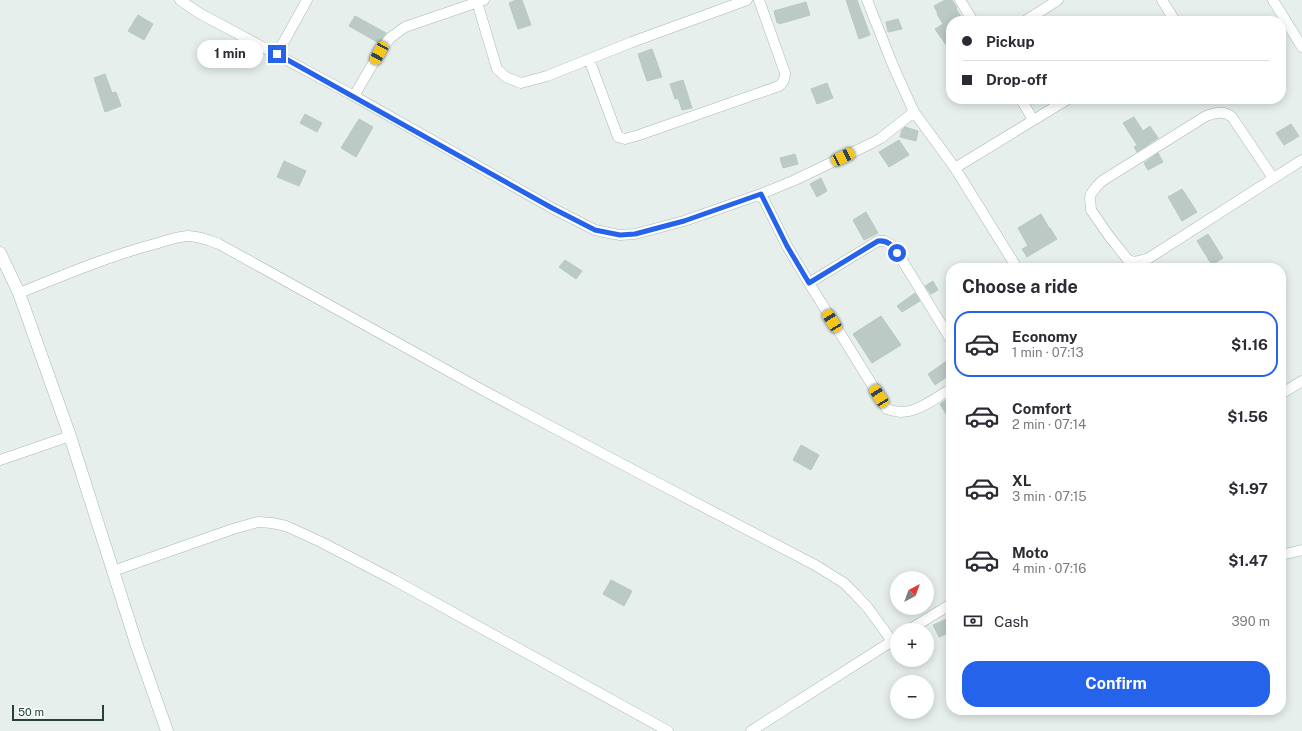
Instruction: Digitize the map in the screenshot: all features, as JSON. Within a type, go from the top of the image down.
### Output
[{"type":"street","points":[[180,0],[198,13],[354,96],[552,208],[595,230],[620,235],[635,234],[684,221],[761,194],[795,180],[872,143],[914,112]]},
{"type":"street","points":[[277,54],[307,0]]},
{"type":"street","points":[[354,96],[379,53],[390,38],[405,27],[480,1],[497,69],[511,80],[521,83],[547,76],[747,0]]},
{"type":"street","points":[[589,59],[618,137],[625,139],[639,136],[772,89],[782,84],[785,78],[785,73],[759,0]]},
{"type":"street","points":[[867,0],[894,68],[914,112],[955,168],[1014,263]]},
{"type":"street","points":[[960,0],[970,16]]},
{"type":"street","points":[[1033,16],[1058,0]]},
{"type":"street","points":[[1162,0],[1172,16]]},
{"type":"street","points":[[1274,0],[1284,16]]},
{"type":"street","points":[[1286,20],[1302,47]]},
{"type":"street","points":[[1023,104],[1033,120]]},
{"type":"street","points":[[955,168],[1060,104]]},
{"type":"street","points":[[1273,178],[1232,117],[1226,113],[1220,112],[1206,116],[1102,181],[1096,186],[1091,194],[1090,207],[1108,236],[1128,260],[1133,262],[1139,261],[1155,254],[1302,160]]},
{"type":"street","points":[[761,194],[787,246],[887,409],[902,413],[913,411],[946,392]]},
{"type":"street","points":[[19,293],[101,261],[180,237],[199,237],[219,244],[488,393],[815,565],[844,583],[890,634]]},
{"type":"street","points":[[809,283],[878,241],[885,242],[894,247],[946,332]]},
{"type":"street","points":[[0,254],[19,293],[70,436],[136,646],[167,731]]},
{"type":"street","points":[[1286,391],[1302,381]]},
{"type":"street","points":[[0,460],[70,436]]},
{"type":"street","points":[[113,571],[233,529],[258,522],[286,526],[321,542],[388,577],[668,731]]},
{"type":"street","points":[[1286,554],[1302,550]]},
{"type":"street","points":[[920,623],[946,607]]},
{"type":"street","points":[[751,731],[890,642]]},
{"type":"building","points":[[516,0],[522,0],[531,25],[518,29],[509,3]]},
{"type":"building","points":[[846,0],[857,0],[870,35],[859,39]]},
{"type":"building","points":[[945,0],[952,0],[961,16],[946,16],[946,45],[935,29],[943,24],[934,6]]},
{"type":"building","points":[[806,2],[810,15],[779,24],[779,22],[777,23],[774,11]]},
{"type":"building","points":[[138,15],[153,24],[144,40],[128,31]]},
{"type":"building","points":[[355,16],[386,33],[379,43],[349,26]]},
{"type":"building","points":[[898,19],[902,29],[888,32],[886,22]]},
{"type":"building","points":[[652,49],[662,77],[647,81],[638,54]]},
{"type":"building","points":[[105,74],[112,93],[116,92],[121,106],[105,112],[94,78]]},
{"type":"building","points":[[683,80],[692,108],[682,110],[678,98],[675,99],[670,84]]},
{"type":"building","points":[[827,83],[833,98],[817,104],[811,89]]},
{"type":"building","points":[[305,114],[322,123],[317,132],[300,123]]},
{"type":"building","points":[[1134,117],[1143,131],[1150,126],[1158,138],[1137,152],[1134,147],[1137,145],[1123,123]]},
{"type":"building","points":[[359,119],[373,127],[356,157],[341,148]]},
{"type":"building","points":[[1291,124],[1299,136],[1284,145],[1276,133]]},
{"type":"building","points":[[905,127],[918,131],[916,141],[900,137],[902,130]]},
{"type":"building","points":[[899,140],[909,155],[889,167],[879,152]]},
{"type":"building","points":[[1158,153],[1163,162],[1148,170],[1144,163]]},
{"type":"building","points":[[795,154],[798,164],[783,168],[780,158]]},
{"type":"building","points":[[284,161],[306,171],[299,186],[277,177]]},
{"type":"building","points":[[821,178],[827,191],[817,197],[810,184]]},
{"type":"building","points":[[1182,189],[1197,212],[1182,221],[1168,197]]},
{"type":"building","points":[[866,212],[878,233],[864,240],[853,220]]},
{"type":"building","points":[[1041,214],[1057,239],[1027,257],[1022,249],[1028,246],[1018,228]]},
{"type":"building","points":[[1208,234],[1223,258],[1215,263],[1211,263],[1197,241]]},
{"type":"building","points":[[565,260],[582,271],[576,279],[559,267]]},
{"type":"building","points":[[933,281],[938,290],[931,294],[925,286]]},
{"type":"building","points":[[915,293],[920,301],[902,312],[897,306]]},
{"type":"building","points":[[881,316],[901,345],[872,363],[853,334]]},
{"type":"building","points":[[946,361],[946,377],[935,385],[928,374]]},
{"type":"building","points":[[946,400],[946,414],[940,404]]},
{"type":"building","points":[[801,445],[819,455],[811,470],[793,460]]},
{"type":"building","points":[[611,580],[632,591],[624,606],[603,594]]},
{"type":"building","points":[[946,619],[946,634],[939,637],[934,625]]},
{"type":"route","points":[[277,54],[354,96],[509,185],[595,230],[620,235],[635,234],[684,221],[761,194],[787,246],[809,283],[878,241],[890,244],[894,247],[897,253]]}]
